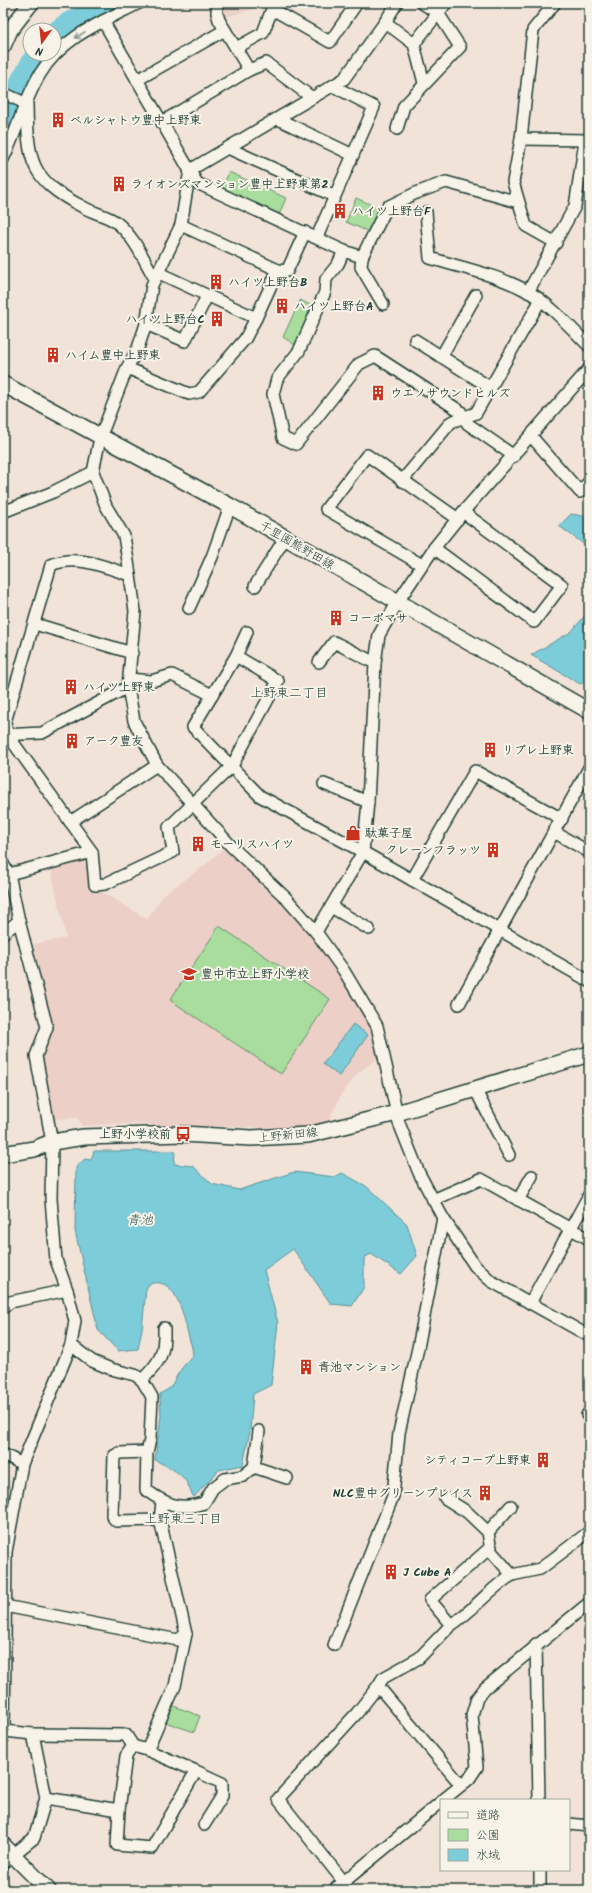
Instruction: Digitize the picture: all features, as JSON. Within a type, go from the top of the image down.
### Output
[{"type":"street","points":[[3,46],[10,30],[31,3]]},
{"type":"street","points":[[3,159],[15,99],[40,74],[57,52],[83,32],[139,3]]},
{"type":"street","points":[[217,3],[217,15],[249,70]]},
{"type":"street","points":[[236,48],[263,33],[272,6],[330,42],[357,3]]},
{"type":"street","points":[[190,170],[278,119],[311,97],[344,79],[397,3]]},
{"type":"street","points":[[397,129],[404,106],[424,83],[460,47],[438,13],[422,3]]},
{"type":"street","points":[[414,44],[446,3]]},
{"type":"street","points":[[555,3],[533,30],[521,139],[513,182],[526,226],[556,243]]},
{"type":"street","points":[[103,21],[197,183],[362,258]]},
{"type":"street","points":[[385,22],[414,44],[424,83]]},
{"type":"street","points":[[137,80],[225,30]]},
{"type":"street","points":[[162,122],[249,70],[266,63],[311,97]]},
{"type":"street","points":[[317,237],[374,106],[333,86]]},
{"type":"street","points":[[15,99],[32,163],[39,175],[71,201],[93,213],[111,219],[127,231],[157,276],[256,318]]},
{"type":"street","points":[[278,119],[353,154]]},
{"type":"street","points":[[521,139],[587,141],[576,206],[528,292]]},
{"type":"street","points":[[228,148],[334,196]]},
{"type":"street","points":[[190,170],[181,225],[152,285],[146,324],[138,348],[127,368],[100,438],[93,472],[106,506],[124,536],[135,611],[129,683],[134,721],[156,765],[232,847],[285,897],[316,932],[344,971],[377,1026],[397,1113],[419,1172],[443,1218],[475,1266],[491,1281],[589,1336]]},
{"type":"street","points":[[383,304],[361,267],[362,258],[387,207],[416,193],[446,182],[518,202]]},
{"type":"street","points":[[426,212],[430,258],[512,283],[528,292],[561,318],[589,346]]},
{"type":"street","points":[[181,225],[278,270],[287,271],[305,232]]},
{"type":"street","points":[[344,250],[338,264],[326,279],[325,292],[298,351],[277,379],[273,394],[283,438],[296,444],[359,364],[375,356],[460,411],[468,424],[514,456]]},
{"type":"street","points":[[127,368],[189,394],[199,392],[245,339],[278,270]]},
{"type":"street","points":[[441,357],[476,295]]},
{"type":"street","points":[[146,324],[185,341],[207,296]]},
{"type":"street","points":[[402,481],[451,422],[476,413],[540,301]]},
{"type":"street","points":[[415,340],[491,388]]},
{"type":"street","points":[[316,932],[363,852],[368,802],[375,663],[379,635],[397,603],[434,548],[589,369]]},
{"type":"street","name":"千里園熊野田線","points":[[3,384],[100,438],[230,506],[397,603],[589,711]]},
{"type":"street","points":[[531,436],[580,492],[589,482]]},
{"type":"street","points":[[422,565],[326,509],[367,454],[402,481],[461,516],[562,585],[534,622],[434,548]]},
{"type":"street","points":[[3,512],[53,492],[93,472]]},
{"type":"street","points":[[189,608],[212,557],[230,506]]},
{"type":"street","points":[[255,586],[285,538]]},
{"type":"street","points":[[130,575],[88,562],[61,561],[52,565],[5,722],[5,735],[92,852],[95,885],[106,884],[173,852],[169,827],[232,766],[278,681],[236,656]]},
{"type":"street","points":[[35,624],[132,653]]},
{"type":"street","points":[[247,632],[236,656],[193,727],[260,796],[363,852],[589,981]]},
{"type":"street","points":[[319,662],[334,642],[375,663]]},
{"type":"street","points":[[5,735],[42,733],[129,683],[151,681],[172,675],[212,695]]},
{"type":"street","points":[[70,822],[156,765]]},
{"type":"street","points":[[459,1004],[589,768]]},
{"type":"street","points":[[412,880],[475,771],[562,819]]},
{"type":"street","points":[[324,784],[368,802]]},
{"type":"street","points":[[554,832],[589,852]]},
{"type":"street","points":[[9,874],[92,852]]},
{"type":"street","points":[[3,864],[9,874],[19,921],[47,1027],[36,1056],[52,1142],[51,1198],[56,1260],[67,1290],[75,1321],[71,1345],[22,1464],[6,1552],[4,1606],[4,1731],[33,1734],[126,1735],[133,1746],[147,1750],[222,1783],[222,1796],[204,1826]]},
{"type":"street","points":[[331,907],[369,928]]},
{"type":"street","points":[[3,933],[19,921]]},
{"type":"street","name":"上野新田線","points":[[3,1154],[34,1149],[52,1142],[84,1137],[183,1134],[251,1138],[308,1135],[397,1113],[589,1054]]},
{"type":"street","points":[[475,1089],[509,1155]]},
{"type":"street","points":[[518,1200],[532,1176]]},
{"type":"street","points":[[433,1200],[481,1179],[589,1239]]},
{"type":"street","points":[[530,1303],[589,1195]]},
{"type":"street","points":[[334,1644],[394,1496],[399,1433],[418,1348],[443,1218]]},
{"type":"street","points":[[3,1308],[10,1302],[67,1290]]},
{"type":"street","points":[[142,1380],[155,1367],[162,1355],[164,1328]]},
{"type":"street","points":[[71,1345],[92,1361],[111,1369],[135,1375],[142,1380],[152,1397],[150,1440],[147,1452],[146,1490],[162,1502],[190,1508],[204,1503],[213,1488],[225,1479],[243,1476],[254,1467],[259,1430]]},
{"type":"street","points":[[147,1452],[119,1453],[114,1456],[112,1516],[116,1521],[160,1520]]},
{"type":"street","points":[[3,1454],[22,1464]]},
{"type":"street","points":[[254,1467],[287,1478]]},
{"type":"street","points":[[445,1498],[467,1512],[488,1532],[491,1551],[512,1575]]},
{"type":"street","points":[[147,1750],[175,1686],[186,1634],[160,1520],[162,1502]]},
{"type":"street","points":[[488,1532],[511,1506]]},
{"type":"street","points":[[344,1882],[278,1799],[357,1713],[383,1678],[419,1658],[451,1625],[459,1620],[498,1584],[512,1575],[540,1569],[589,1532]]},
{"type":"street","points":[[451,1625],[430,1600],[491,1547]]},
{"type":"street","points":[[445,1799],[469,1779],[477,1767],[472,1715],[477,1698],[485,1688],[536,1644],[589,1603]]},
{"type":"street","points":[[4,1606],[178,1640],[186,1634]]},
{"type":"street","points":[[536,1644],[539,1799]]},
{"type":"street","points":[[378,1686],[461,1785]]},
{"type":"street","points":[[33,1734],[46,1798],[34,1838],[6,1854],[48,1890]]},
{"type":"street","points":[[133,1746],[126,1756],[119,1810],[117,1845],[152,1848],[196,1771]]},
{"type":"street","points":[[46,1798],[119,1810]]},
{"type":"street","points":[[334,1890],[440,1803]]},
{"type":"street","points":[[570,1824],[589,1826]]},
{"type":"street","points":[[540,1871],[540,1890]]},
{"type":"shaded area","points":[[222,3],[265,3],[266,5],[223,18]]},
{"type":"shaded area","name":"豊中市立上野小学校","points":[[225,847],[308,932],[358,1003],[373,1030],[379,1057],[357,1074],[341,1095],[328,1123],[294,1128],[116,1124],[82,1126],[78,1118],[53,1119],[40,1059],[53,1029],[33,944],[66,938],[51,870],[86,858],[90,860],[91,892],[101,891],[147,919],[164,894],[204,866]]},
{"type":"green space","points":[[229,172],[286,198],[279,215],[222,188]]},
{"type":"green space","points":[[356,198],[379,208],[369,232],[346,222]]},
{"type":"green space","points":[[300,300],[312,306],[295,345],[283,337]]},
{"type":"green space","points":[[219,926],[330,999],[281,1074],[170,1000]]},
{"type":"green space","points":[[171,1705],[200,1716],[194,1732],[165,1722]]},
{"type":"water","points":[[571,514],[589,517],[589,548],[559,526]]},
{"type":"water","points":[[589,611],[589,680],[580,684],[531,655],[571,632]]},
{"type":"water","points":[[353,1024],[368,1035],[339,1076],[323,1064]]},
{"type":"water","name":"青池","points":[[94,1151],[175,1151],[174,1164],[193,1166],[212,1184],[239,1190],[294,1172],[335,1177],[342,1173],[366,1186],[407,1224],[417,1256],[401,1274],[371,1254],[364,1258],[364,1287],[352,1306],[331,1304],[293,1249],[264,1270],[278,1323],[271,1385],[253,1394],[250,1431],[243,1465],[219,1470],[194,1497],[181,1475],[155,1460],[161,1416],[160,1394],[170,1388],[179,1372],[193,1354],[183,1314],[176,1297],[165,1285],[158,1283],[149,1284],[146,1289],[142,1329],[138,1349],[118,1351],[98,1330],[75,1231],[76,1167],[85,1159],[91,1160]]},
{"type":"waterway","points":[[62,29],[69,24],[111,3]]},
{"type":"waterway","points":[[3,124],[23,80],[33,62]]},
{"type":"place","name":"ベルシャトウ豊中上野東","points":[[58,120]]},
{"type":"place","name":"ライオンズマンション豊中上野東第2","points":[[119,184]]},
{"type":"place","name":"ハイツ上野台F","points":[[340,211]]},
{"type":"place","name":"ハイツ上野台B","points":[[216,282]]},
{"type":"place","name":"ハイツ上野台A","points":[[282,306]]},
{"type":"place","name":"ハイツ上野台C","points":[[217,319]]},
{"type":"place","name":"ハイム豊中上野東","points":[[53,355]]},
{"type":"place","name":"ウエノサウンドヒルズ","points":[[378,393]]},
{"type":"place","name":"コーポマサ","points":[[336,618]]},
{"type":"place","name":"ハイツ上野東","points":[[71,687]]},
{"type":"place","name":"アーク豊友","points":[[72,741]]},
{"type":"place","name":"リブレ上野東","points":[[490,750]]},
{"type":"place","name":"駄菓子屋","points":[[353,833]]},
{"type":"place","name":"モーリスハイツ","points":[[198,844]]},
{"type":"place","name":"クレーンフラッツ","points":[[493,850]]},
{"type":"place","name":"豊中市立上野小学校","points":[[189,974]]},
{"type":"place","name":"上野小学校前","points":[[183,1134]]},
{"type":"place","name":"青池マンション","points":[[306,1367]]},
{"type":"place","name":"シティコープ上野東","points":[[543,1460]]},
{"type":"place","name":"NLC豊中グリーンプレイス","points":[[485,1493]]},
{"type":"place","name":"J Cube A","points":[[391,1572]]},
{"type":"district","name":"上野東二丁目","points":[[289,692]]},
{"type":"district","name":"上野東三丁目","points":[[183,1518]]}]
